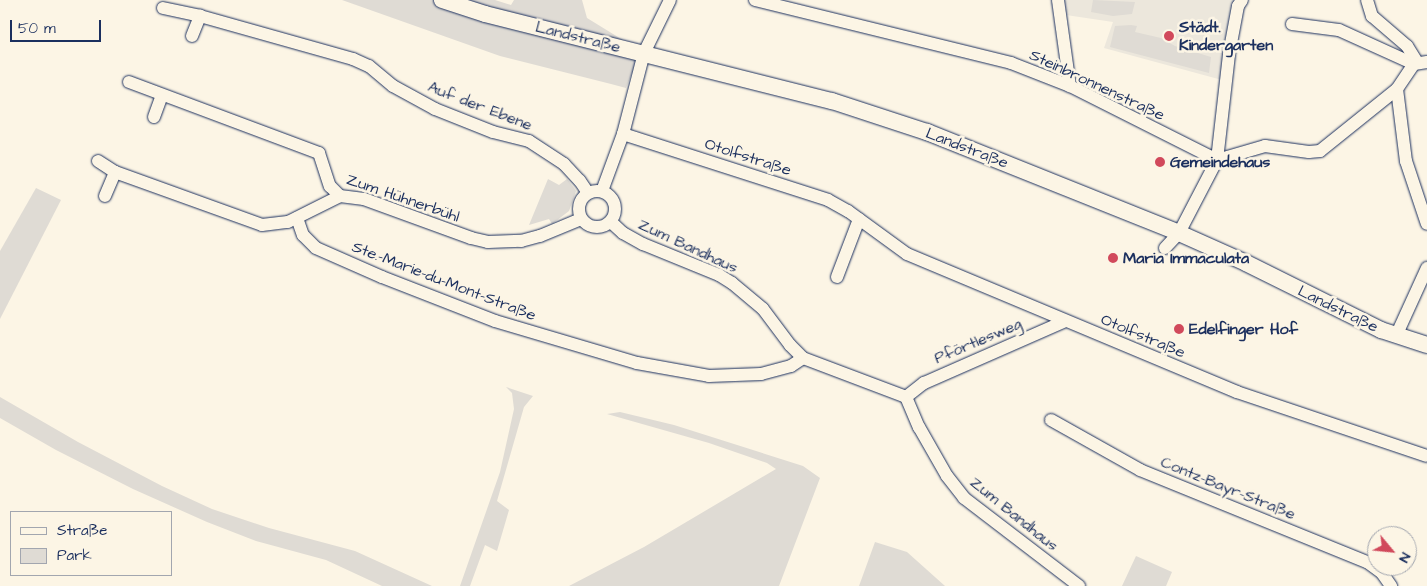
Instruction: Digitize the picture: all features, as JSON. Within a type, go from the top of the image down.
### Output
[{"type":"main road","name":"Landstraße","points":[[442,0],[485,14],[832,101],[927,132],[1179,233],[1396,336],[1427,345]]},
{"type":"street","points":[[602,191],[623,134],[644,53],[670,0]]},
{"type":"street","name":"Steinbronnenstraße","points":[[756,0],[1011,63],[1070,86],[1217,160]]},
{"type":"street","points":[[1058,0],[1070,86]]},
{"type":"street","points":[[1164,248],[1179,233],[1217,160],[1229,54],[1238,6],[1242,0]]},
{"type":"street","points":[[1368,0],[1372,16],[1408,46],[1421,62]]},
{"type":"street","name":"Auf der Ebene","points":[[163,8],[200,16],[353,59],[369,66],[393,86],[436,109],[493,132],[529,141],[554,156],[580,181],[588,193]]},
{"type":"street","points":[[192,36],[200,16]]},
{"type":"street","points":[[1292,24],[1339,30],[1421,62]]},
{"type":"street","points":[[1217,160],[1265,146],[1309,152],[1320,151],[1397,89],[1421,62]]},
{"type":"street","name":"Zum Hühnerbühl","points":[[129,82],[319,153],[330,186],[340,196],[364,199],[471,238],[488,242],[521,241],[540,236],[581,219]]},
{"type":"street","points":[[1397,89],[1406,161],[1427,224]]},
{"type":"street","points":[[154,117],[162,95]]},
{"type":"street","name":"Otolfstraße","points":[[623,134],[828,200],[907,254],[1236,392],[1427,456]]},
{"type":"street","points":[[98,161],[115,172],[262,225],[288,222],[340,196]]},
{"type":"street","points":[[106,196],[115,172]]},
{"type":"street","points":[[602,191],[612,198],[616,210],[611,222],[595,228],[581,219],[579,205],[588,193],[602,191]]},
{"type":"street","name":"Ste.-Marie-du-Mont-Straße","points":[[297,218],[303,235],[316,248],[382,277],[495,321],[637,364],[674,371],[718,376],[761,374],[791,366],[803,358]]},
{"type":"street","points":[[838,277],[858,219]]},
{"type":"street","name":"Zum Bandhaus","points":[[611,222],[623,233],[643,244],[719,275],[732,283],[763,309],[790,345],[803,358],[906,397],[919,427],[946,476],[964,498],[1079,586]]},
{"type":"street","points":[[1396,336],[1427,268]]},
{"type":"street","name":"Pförtlesweg","points":[[906,397],[924,382],[1066,321]]},
{"type":"street","name":"Contz-Bayr-Straße","points":[[1051,420],[1140,470],[1367,562],[1382,572],[1391,586]]},
{"type":"shaded area","name":"Städt. Kindergarten","points":[[1063,0],[1236,0],[1222,80],[1104,48],[1113,22],[1066,15]]},
{"type":"green space","points":[[342,0],[495,0],[511,5],[514,0],[582,0],[587,18],[644,53],[640,75],[632,73],[626,88],[500,56]]},
{"type":"green space","points":[[1093,0],[1135,2],[1132,14],[1113,16],[1091,12]]},
{"type":"green space","points":[[1115,26],[1137,26],[1135,32],[1161,38],[1175,46],[1211,57],[1209,73],[1110,47]]},
{"type":"green space","points":[[548,179],[559,185],[567,179],[576,191],[569,211],[552,224],[549,219],[529,225]]},
{"type":"green space","points":[[36,188],[61,200],[0,319],[0,251]]},
{"type":"green space","points":[[506,387],[533,396],[524,407],[497,501],[509,510],[497,551],[485,545],[470,586],[460,586],[500,472],[514,409],[512,393]]},
{"type":"green space","points":[[0,397],[78,442],[162,486],[212,509],[269,528],[355,551],[432,586],[382,586],[326,560],[256,541],[207,522],[133,489],[56,450],[0,418]]},
{"type":"green space","points":[[620,412],[674,425],[803,466],[820,478],[779,586],[569,586],[644,547],[776,469],[767,463],[709,443],[607,414]]},
{"type":"green space","points":[[875,542],[907,552],[945,586],[859,586]]},
{"type":"green space","points":[[1136,556],[1172,572],[1166,586],[1122,586]]},
{"type":"place","name":"Städt. Kindergarten","points":[[1169,36]]},
{"type":"place","name":"Gemeindehaus","points":[[1160,162]]},
{"type":"place","name":"Maria Immaculata","points":[[1113,258]]},
{"type":"place","name":"Edelfinger Hof","points":[[1179,329]]}]
